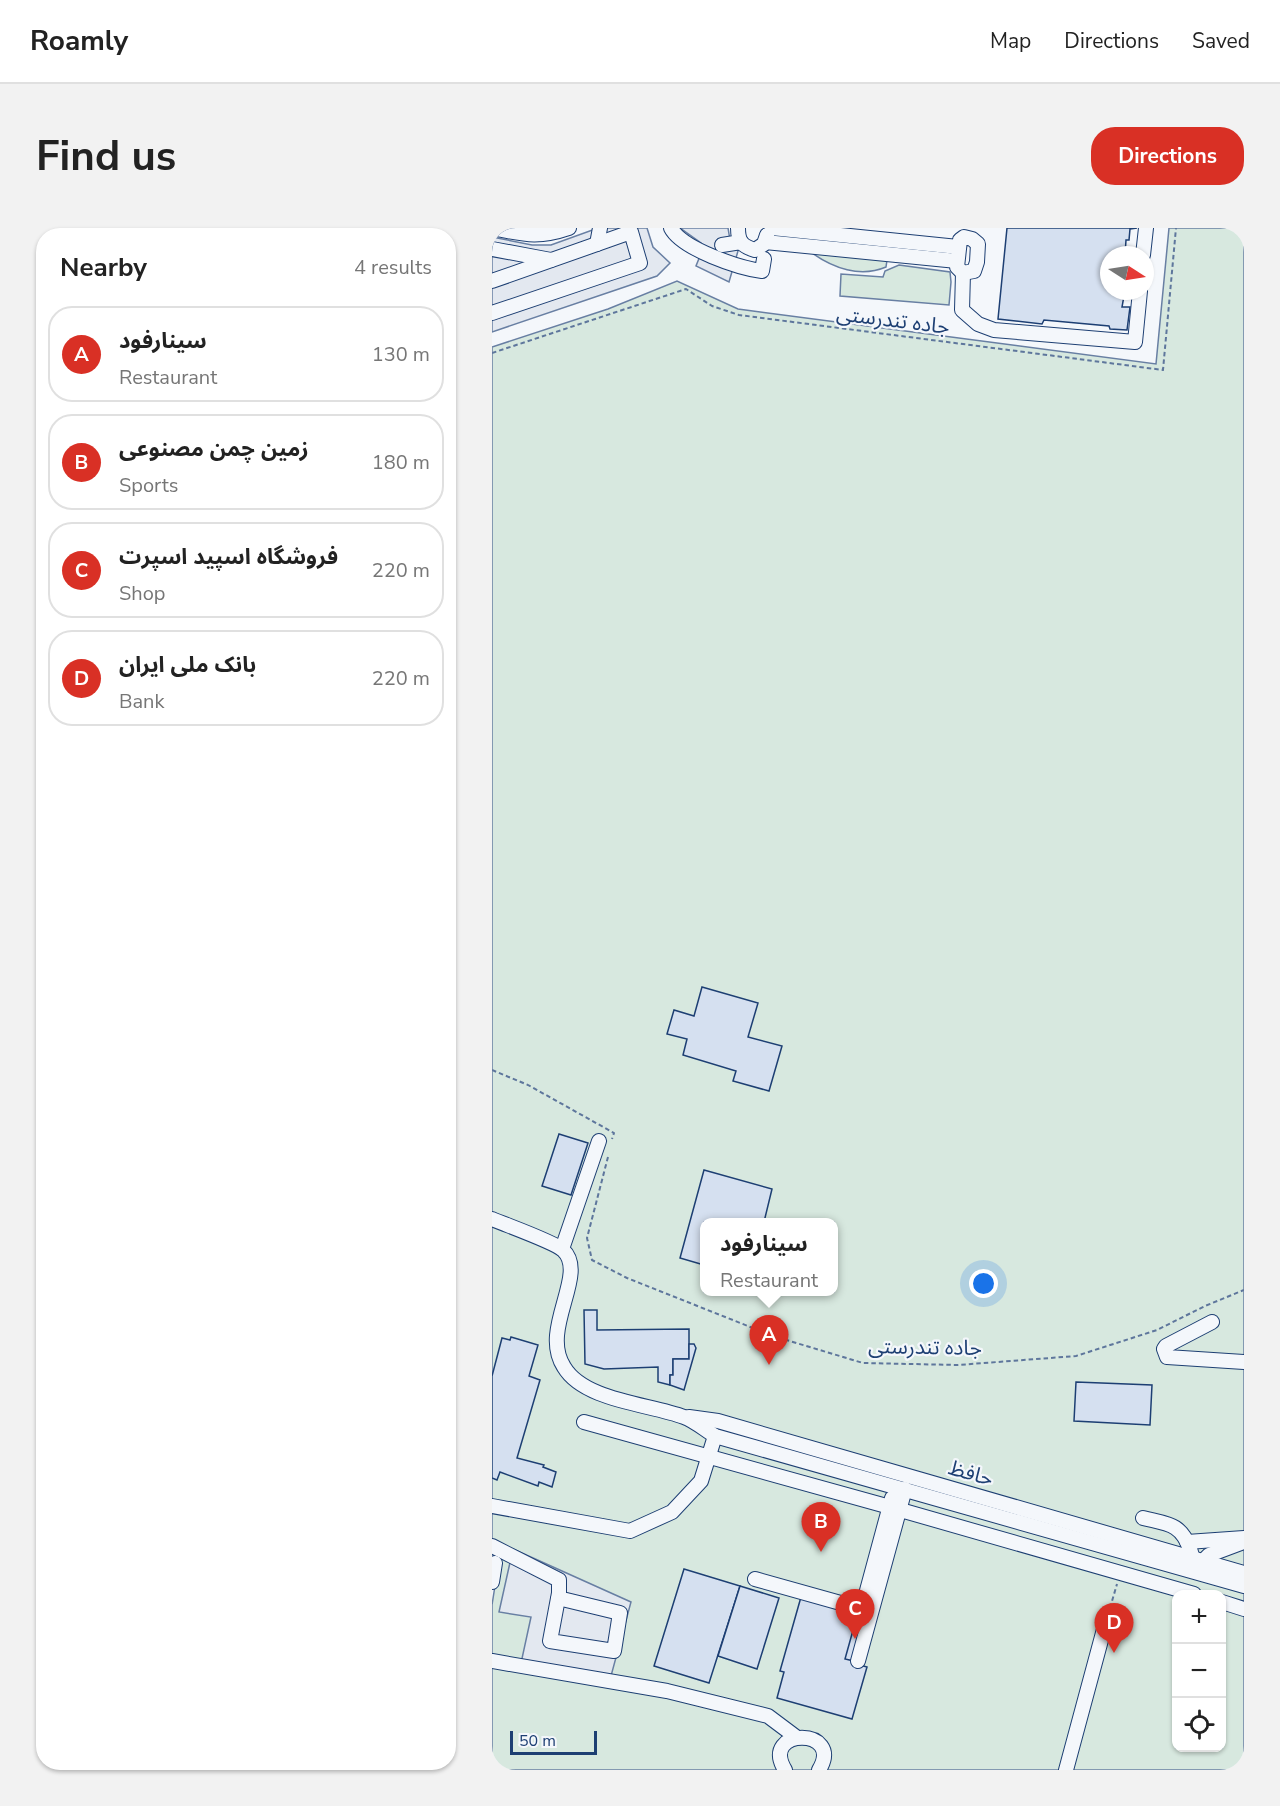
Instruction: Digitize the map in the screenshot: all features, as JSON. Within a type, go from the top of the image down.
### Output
[{"type":"street","points":[[492,228],[531,236],[551,234],[568,228]]},
{"type":"street","points":[[597,244],[600,228]]},
{"type":"street","points":[[671,228],[675,234],[707,253],[742,268],[762,271],[764,259]]},
{"type":"street","points":[[738,228],[738,238],[744,247],[755,250],[765,235],[960,267],[974,271],[978,244],[973,233],[960,240],[958,247],[960,267],[962,310],[978,324],[994,330],[1135,342],[1139,300]]},
{"type":"street","points":[[772,228],[884,234],[958,247]]},
{"type":"street","points":[[1144,246],[1146,228]]},
{"type":"street","points":[[492,281],[631,232],[640,263],[492,313]]},
{"type":"street","points":[[722,245],[741,242]]},
{"type":"street","points":[[496,252],[551,260]]},
{"type":"street","points":[[562,1249],[605,1142]]},
{"type":"street","points":[[492,1219],[562,1249],[570,1259],[572,1271],[557,1324],[557,1353],[564,1368],[578,1382],[592,1390],[686,1417]]},
{"type":"street","points":[[1212,1322],[1166,1346],[1164,1349],[1167,1357],[1244,1362]]},
{"type":"street","name":"حافظ","points":[[686,1417],[715,1436],[1194,1563],[1244,1573]]},
{"type":"street","name":"حافظ","points":[[686,1417],[718,1421],[900,1484]]},
{"type":"street","points":[[584,1422],[1180,1590]]},
{"type":"street","points":[[492,1506],[630,1531],[672,1512],[701,1481],[715,1436]]},
{"type":"street","points":[[858,1661],[900,1484]]},
{"type":"street","points":[[756,1579],[862,1609],[895,1508]]},
{"type":"street","points":[[1143,1518],[1176,1526],[1183,1533],[1194,1563],[1244,1540]]},
{"type":"street","points":[[1187,1542],[1244,1540]]},
{"type":"street","points":[[492,1545],[559,1580],[550,1641],[614,1651],[620,1614],[558,1598]]},
{"type":"street","name":"حافظ","points":[[1194,1563],[1244,1586]]},
{"type":"street","points":[[492,1582],[493,1565]]},
{"type":"street","points":[[1226,1604],[1244,1609]]},
{"type":"street","points":[[1066,1770],[1107,1618]]},
{"type":"street","points":[[492,1662],[667,1691],[768,1716],[796,1737]]},
{"type":"street","points":[[785,1770],[780,1759],[781,1752],[784,1745],[796,1737],[809,1737],[820,1746],[824,1759],[819,1770]]},
{"type":"path","name":"جاده تندرستی","points":[[492,353],[686,289],[712,306],[739,315],[1163,370],[1176,228]]},
{"type":"path","points":[[492,1070],[528,1084],[614,1133],[605,1142]]},
{"type":"path","name":"جاده تندرستی","points":[[609,1154],[587,1238],[592,1260],[627,1278],[773,1336],[863,1363],[958,1365],[1076,1356],[1157,1330],[1244,1290]]},
{"type":"shaded area","points":[[598,228],[647,228],[653,247],[670,263],[657,276],[492,332],[492,237],[532,245],[551,245]]},
{"type":"shaded area","points":[[680,228],[728,228],[730,240],[738,251],[729,282],[696,266],[702,251],[701,243]]},
{"type":"shaded area","points":[[1169,228],[1244,228],[1244,1770],[492,1770],[492,1605],[500,1554],[492,1544],[492,347],[608,309],[677,281],[738,309],[1156,364]]},
{"type":"shaded area","points":[[812,253],[887,260],[886,267],[866,272],[838,267]]},
{"type":"shaded area","points":[[899,265],[950,272],[949,305],[840,296],[841,274],[883,277],[885,271]]},
{"type":"shaded area","points":[[513,1549],[631,1602],[611,1676],[521,1663],[531,1617],[499,1612]]},
{"type":"building","points":[[1007,228],[1137,228],[1130,229],[1126,246],[1100,246],[1100,300],[1123,300],[1122,307],[1130,307],[1127,330],[1110,329],[1109,326],[1044,320],[1042,324],[998,319]]},
{"type":"building","points":[[702,987],[758,1003],[748,1037],[782,1046],[769,1091],[733,1081],[736,1071],[683,1055],[687,1039],[667,1034],[674,1010],[694,1016]]},
{"type":"building","points":[[559,1134],[588,1143],[571,1195],[542,1186]]},
{"type":"building","points":[[704,1170],[772,1189],[765,1218],[700,1218],[700,1264],[680,1258]]},
{"type":"building","points":[[584,1310],[597,1310],[597,1330],[689,1329],[689,1359],[673,1359],[673,1375],[670,1375],[670,1385],[658,1382],[658,1367],[604,1369],[585,1364]]},
{"type":"building","points":[[511,1337],[538,1345],[529,1376],[540,1380],[517,1458],[544,1465],[543,1467],[556,1472],[552,1487],[539,1482],[538,1486],[500,1472],[497,1480],[492,1478],[492,1376],[502,1338],[510,1340]]},
{"type":"building","points":[[689,1344],[694,1344],[696,1348],[684,1390],[670,1385],[670,1375],[673,1375],[673,1359],[689,1359]]},
{"type":"building","points":[[1076,1382],[1152,1385],[1150,1425],[1074,1421]]},
{"type":"building","points":[[684,1569],[740,1586],[709,1683],[654,1666]]},
{"type":"building","points":[[740,1586],[779,1598],[757,1669],[718,1656]]},
{"type":"building","points":[[801,1597],[866,1616],[853,1663],[867,1667],[852,1719],[777,1698],[784,1672],[780,1671]]},
{"type":"building","points":[[857,1616],[866,1618],[854,1661],[845,1659]]},
{"type":"place","name":"سینارفود","points":[[769,1365]]},
{"type":"place","name":"زمین چمن مصنوعی","points":[[821,1552]]},
{"type":"place","name":"فروشگاه اسپید اسپرت","points":[[855,1639]]},
{"type":"place","name":"بانک ملی ایران","points":[[1114,1653]]}]
